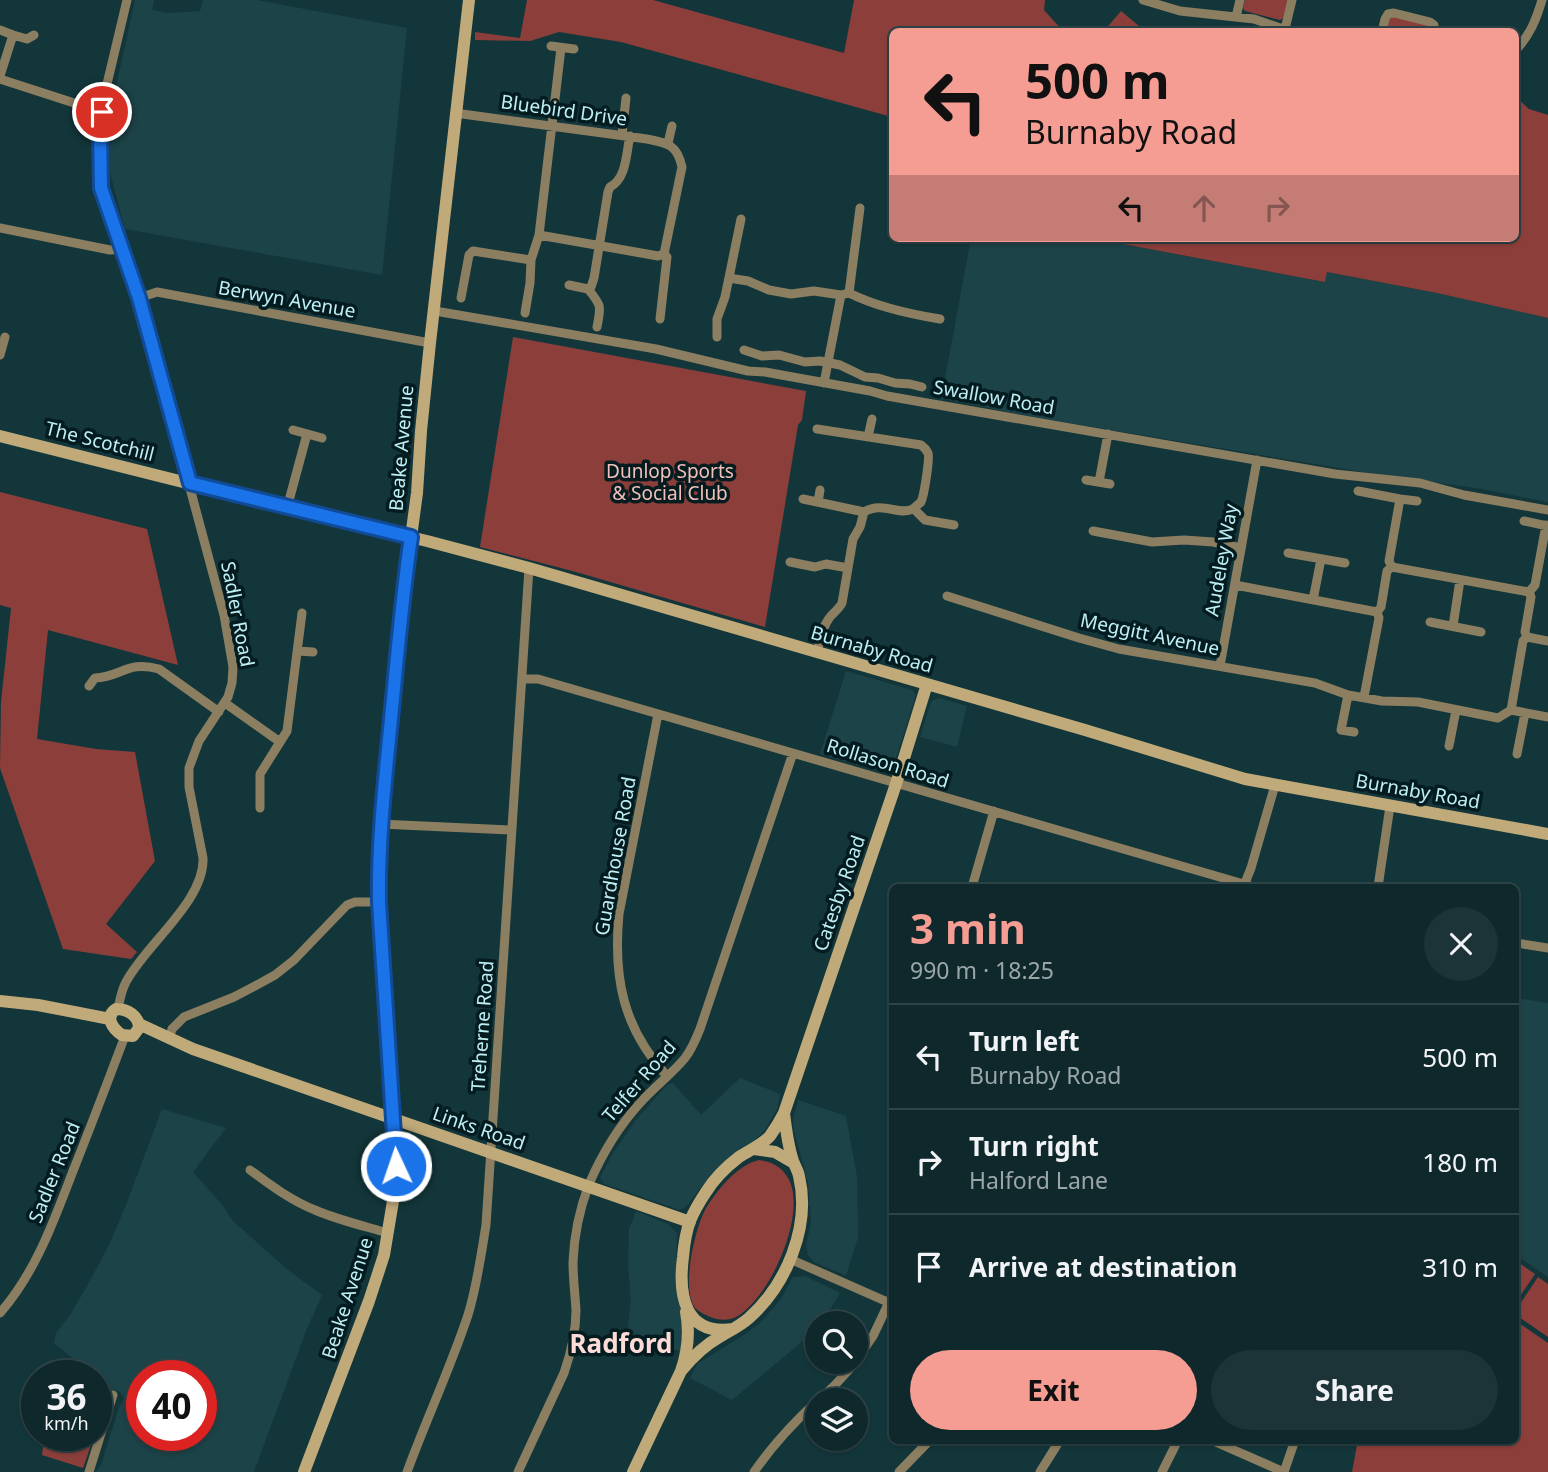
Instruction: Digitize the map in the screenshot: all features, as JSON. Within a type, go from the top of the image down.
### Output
[{"type":"street","name":"Sadler Road","points":[[114,1014],[127,980],[190,898],[200,880],[203,852],[189,787],[189,768],[199,741],[225,703],[233,677],[231,648],[224,615],[190,483],[139,298],[101,188],[102,112],[127,0]]},
{"type":"street","name":"Beake Avenue","points":[[304,1472],[384,1255],[396,1166],[379,902],[380,824],[469,0]]},
{"type":"street","points":[[1143,0],[1180,11],[1254,19],[1282,28]]},
{"type":"street","points":[[1236,17],[1240,0]]},
{"type":"street","points":[[1288,28],[1292,0]]},
{"type":"street","points":[[1519,47],[1534,24],[1542,0]]},
{"type":"street","points":[[1383,28],[1388,14],[1394,13],[1430,22],[1434,28]]},
{"type":"street","points":[[0,30],[27,39],[34,35]]},
{"type":"street","points":[[13,35],[0,78],[102,112]]},
{"type":"street","points":[[525,313],[531,260],[539,235],[556,47],[574,49]]},
{"type":"street","points":[[589,289],[594,278],[608,192],[610,187],[618,183],[623,170],[626,98]]},
{"type":"street","name":"Bluebird Drive","points":[[455,113],[668,143]]},
{"type":"street","points":[[660,318],[667,257],[664,254],[682,167],[678,154],[668,143],[672,126]]},
{"type":"street","points":[[824,383],[845,294],[860,208]]},
{"type":"street","points":[[717,337],[718,319],[741,219]]},
{"type":"street","points":[[0,228],[110,250],[122,249]]},
{"type":"street","points":[[539,235],[658,256],[664,254]]},
{"type":"street","points":[[461,298],[469,254],[473,251],[531,260]]},
{"type":"street","points":[[729,278],[791,294],[814,291],[845,294],[908,314],[940,319]]},
{"type":"street","points":[[569,285],[589,289],[600,307],[597,327]]},
{"type":"street","name":"Berwyn Avenue","points":[[139,298],[156,292],[430,343]]},
{"type":"street","name":"Swallow Road","points":[[435,311],[656,349],[748,371],[887,396],[1335,474],[1412,482],[1464,495],[1548,510]]},
{"type":"street","points":[[0,355],[5,337]]},
{"type":"street","points":[[744,350],[762,356],[783,355],[805,362],[820,360],[841,365],[865,377],[922,387]]},
{"type":"street","points":[[869,437],[872,419]]},
{"type":"street","points":[[803,499],[864,512],[881,507],[906,511],[914,509],[921,502],[929,460],[928,450],[921,445],[817,429]]},
{"type":"street","points":[[293,430],[322,438]]},
{"type":"street","points":[[287,508],[307,434]]},
{"type":"street","points":[[1099,482],[1108,434]]},
{"type":"street","name":"The Scotchill","points":[[0,436],[190,483]]},
{"type":"street","name":"Audeley Way","points":[[1220,666],[1257,460]]},
{"type":"street","points":[[1086,480],[1110,484]]},
{"type":"street","name":"Burnaby Road","points":[[190,483],[529,568],[1245,779],[1548,834]]},
{"type":"street","points":[[818,502],[820,489]]},
{"type":"street","points":[[1358,491],[1417,501]]},
{"type":"street","points":[[1392,567],[1389,561],[1400,499]]},
{"type":"street","points":[[914,509],[925,520],[954,525]]},
{"type":"street","points":[[817,652],[824,628],[842,603],[853,539],[864,512]]},
{"type":"street","points":[[1524,521],[1547,526],[1535,585],[1529,592]]},
{"type":"street","points":[[1093,531],[1152,542],[1184,540],[1241,548]]},
{"type":"street","points":[[1288,553],[1345,563]]},
{"type":"street","points":[[1313,600],[1321,559]]},
{"type":"street","points":[[790,562],[815,567],[826,564],[848,568]]},
{"type":"street","points":[[1377,612],[1381,607],[1387,571],[1392,567],[1529,592]]},
{"type":"street","name":"Treherne Road","points":[[407,1472],[469,1312],[486,1225],[529,568]]},
{"type":"street","points":[[1453,626],[1460,580]]},
{"type":"street","points":[[1235,585],[1377,612]]},
{"type":"street","points":[[1527,637],[1525,632],[1531,597],[1529,592]]},
{"type":"street","name":"Meggitt Avenue","points":[[947,597],[1119,649],[1315,683],[1348,695],[1382,701],[1418,702],[1498,718],[1511,710],[1548,717]]},
{"type":"street","points":[[1364,697],[1379,618],[1377,612]]},
{"type":"street","points":[[260,808],[260,774],[287,730],[302,613]]},
{"type":"street","points":[[1430,622],[1481,632]]},
{"type":"street","points":[[1527,637],[1548,641]]},
{"type":"street","points":[[1511,710],[1527,637]]},
{"type":"street","points":[[298,651],[313,652]]},
{"type":"street","points":[[91,680],[106,678],[143,665],[159,669],[219,712]]},
{"type":"street","name":"Rollason Road","points":[[522,679],[538,679],[1247,884]]},
{"type":"street","name":"Catesby Road","points":[[754,1149],[769,1136],[784,1114],[897,784],[927,684]]},
{"type":"street","points":[[1348,695],[1341,730],[1354,732]]},
{"type":"street","points":[[225,703],[280,742]]},
{"type":"street","points":[[1449,746],[1456,710]]},
{"type":"street","name":"Guardhouse Road","points":[[658,713],[619,914],[617,958],[624,1006],[639,1038],[654,1062],[667,1076]]},
{"type":"street","points":[[1517,754],[1525,713]]},
{"type":"street","name":"Telfer Road","points":[[518,1472],[569,1357],[576,1313],[574,1250],[588,1187],[602,1156],[623,1122],[685,1059],[692,1048],[793,753]]},
{"type":"street","points":[[1250,884],[1251,868],[1275,785]]},
{"type":"street","points":[[1378,884],[1390,806]]},
{"type":"street","points":[[973,884],[994,811]]},
{"type":"street","points":[[380,824],[512,830]]},
{"type":"street","points":[[169,1039],[172,1029],[184,1017],[234,997],[275,975],[313,942],[347,905],[355,902],[379,902]]},
{"type":"street","points":[[1519,943],[1548,948]]},
{"type":"street","points":[[0,1001],[132,1014],[139,1024],[136,1033],[125,1036],[115,1029],[114,1014]]},
{"type":"street","name":"Links Road","points":[[139,1024],[221,1060],[690,1222]]},
{"type":"street","name":"Sadler Road","points":[[0,1313],[31,1269],[51,1229],[125,1036]]},
{"type":"street","name":"Catesby Road","points":[[784,1114],[786,1136],[794,1163]]},
{"type":"street","points":[[633,1472],[687,1355],[689,1331],[681,1270],[690,1222],[707,1191],[726,1168],[754,1149],[775,1152],[794,1163],[799,1175],[801,1219],[790,1259],[768,1298],[745,1322],[692,1357],[681,1371]]},
{"type":"street","points":[[250,1170],[290,1198],[314,1210],[388,1233]]},
{"type":"street","points":[[790,1259],[889,1300]]},
{"type":"street","points":[[685,1304],[699,1324],[720,1331],[733,1329]]},
{"type":"street","points":[[868,1343],[889,1307]]},
{"type":"street","points":[[689,1341],[719,1337]]},
{"type":"street","points":[[832,1388],[845,1374]]},
{"type":"street","points":[[754,1472],[768,1452],[805,1413]]},
{"type":"street","points":[[899,1472],[926,1444]]},
{"type":"street","points":[[1040,1472],[1058,1444]]},
{"type":"street","points":[[1162,1472],[1176,1444]]},
{"type":"street","points":[[1220,1444],[1284,1472],[1294,1444]]},
{"type":"street","points":[[89,1472],[94,1451]]},
{"type":"shaded area","points":[[135,0],[154,0],[152,10],[168,13],[200,11],[203,0],[257,0],[407,28],[382,275],[125,229],[110,173],[109,139],[115,91]]},
{"type":"shaded area","points":[[970,242],[1112,242],[1325,282],[1326,272],[1548,318],[1548,502],[1040,418],[943,399],[940,405]]},
{"type":"shaded area","points":[[846,671],[912,690],[916,695],[890,772],[820,754]]},
{"type":"shaded area","points":[[940,698],[967,706],[957,747],[920,737],[930,705],[933,700]]},
{"type":"shaded area","points":[[1519,998],[1548,1003],[1548,1277],[1519,1257]]},
{"type":"shaded area","points":[[740,1078],[780,1094],[777,1109],[765,1130],[723,1163],[686,1207],[680,1210],[604,1184],[600,1178],[613,1153],[635,1121],[667,1085],[673,1083],[701,1115]]},
{"type":"shaded area","points":[[798,1100],[846,1116],[857,1177],[858,1238],[846,1276],[814,1262],[808,1255],[806,1247],[811,1221],[808,1183],[793,1127]]},
{"type":"shaded area","points":[[162,1109],[226,1128],[193,1172],[232,1220],[288,1270],[322,1295],[254,1472],[96,1472],[105,1451],[112,1451],[112,1429],[124,1398],[120,1392],[112,1390],[112,1360],[75,1360],[54,1343],[56,1333],[70,1315],[109,1245]]},
{"type":"shaded area","points":[[636,1211],[668,1224],[677,1233],[676,1263],[685,1330],[683,1353],[660,1343],[627,1337],[631,1300],[629,1229]]},
{"type":"shaded area","points":[[805,1276],[840,1293],[829,1311],[805,1311],[805,1339],[732,1400],[690,1378],[697,1364],[761,1322],[780,1300],[793,1277]]},
{"type":"green space","points":[[527,0],[653,0],[844,53],[854,0],[1045,0],[1044,10],[1060,28],[889,28],[889,116],[621,42],[559,32],[530,41],[475,40],[475,32],[520,38]]},
{"type":"green space","points":[[1245,0],[1288,0],[1280,20],[1245,11]]},
{"type":"green space","points":[[1121,11],[1141,28],[1107,28]]},
{"type":"green space","points":[[1393,17],[1429,25],[1431,28],[1388,28],[1389,19]]},
{"type":"green space","points":[[1519,100],[1529,109],[1548,115],[1548,318],[1327,272],[1325,282],[1112,242],[1519,242]]},
{"type":"green space","name":"Dunlop Sports & Social Club","points":[[513,337],[806,391],[765,627],[480,547]]},
{"type":"green space","points":[[0,492],[147,529],[178,665],[48,630],[37,739],[96,749],[135,752],[155,861],[106,924],[137,952],[131,959],[63,949],[0,768],[1,702],[11,608],[0,605]]},
{"type":"green space","points":[[759,1160],[774,1164],[786,1175],[792,1190],[794,1209],[790,1230],[773,1273],[749,1307],[733,1318],[713,1318],[696,1309],[691,1300],[689,1275],[697,1231],[705,1210],[721,1187],[743,1167]]},
{"type":"green space","points":[[1519,1263],[1535,1274],[1519,1298]]},
{"type":"green space","points":[[1538,1277],[1548,1284],[1548,1337],[1519,1317],[1519,1306]]},
{"type":"green space","points":[[1519,1323],[1548,1343],[1548,1472],[1352,1472],[1357,1444],[1519,1444]]},
{"type":"green space","points":[[42,1451],[89,1451],[83,1468],[42,1455]]},
{"type":"district","name":"Radford","points":[[621,1344]]},
{"type":"route","points":[[102,112],[101,188],[139,298],[190,483],[411,537],[380,824],[379,864],[379,902],[396,1166]]}]
